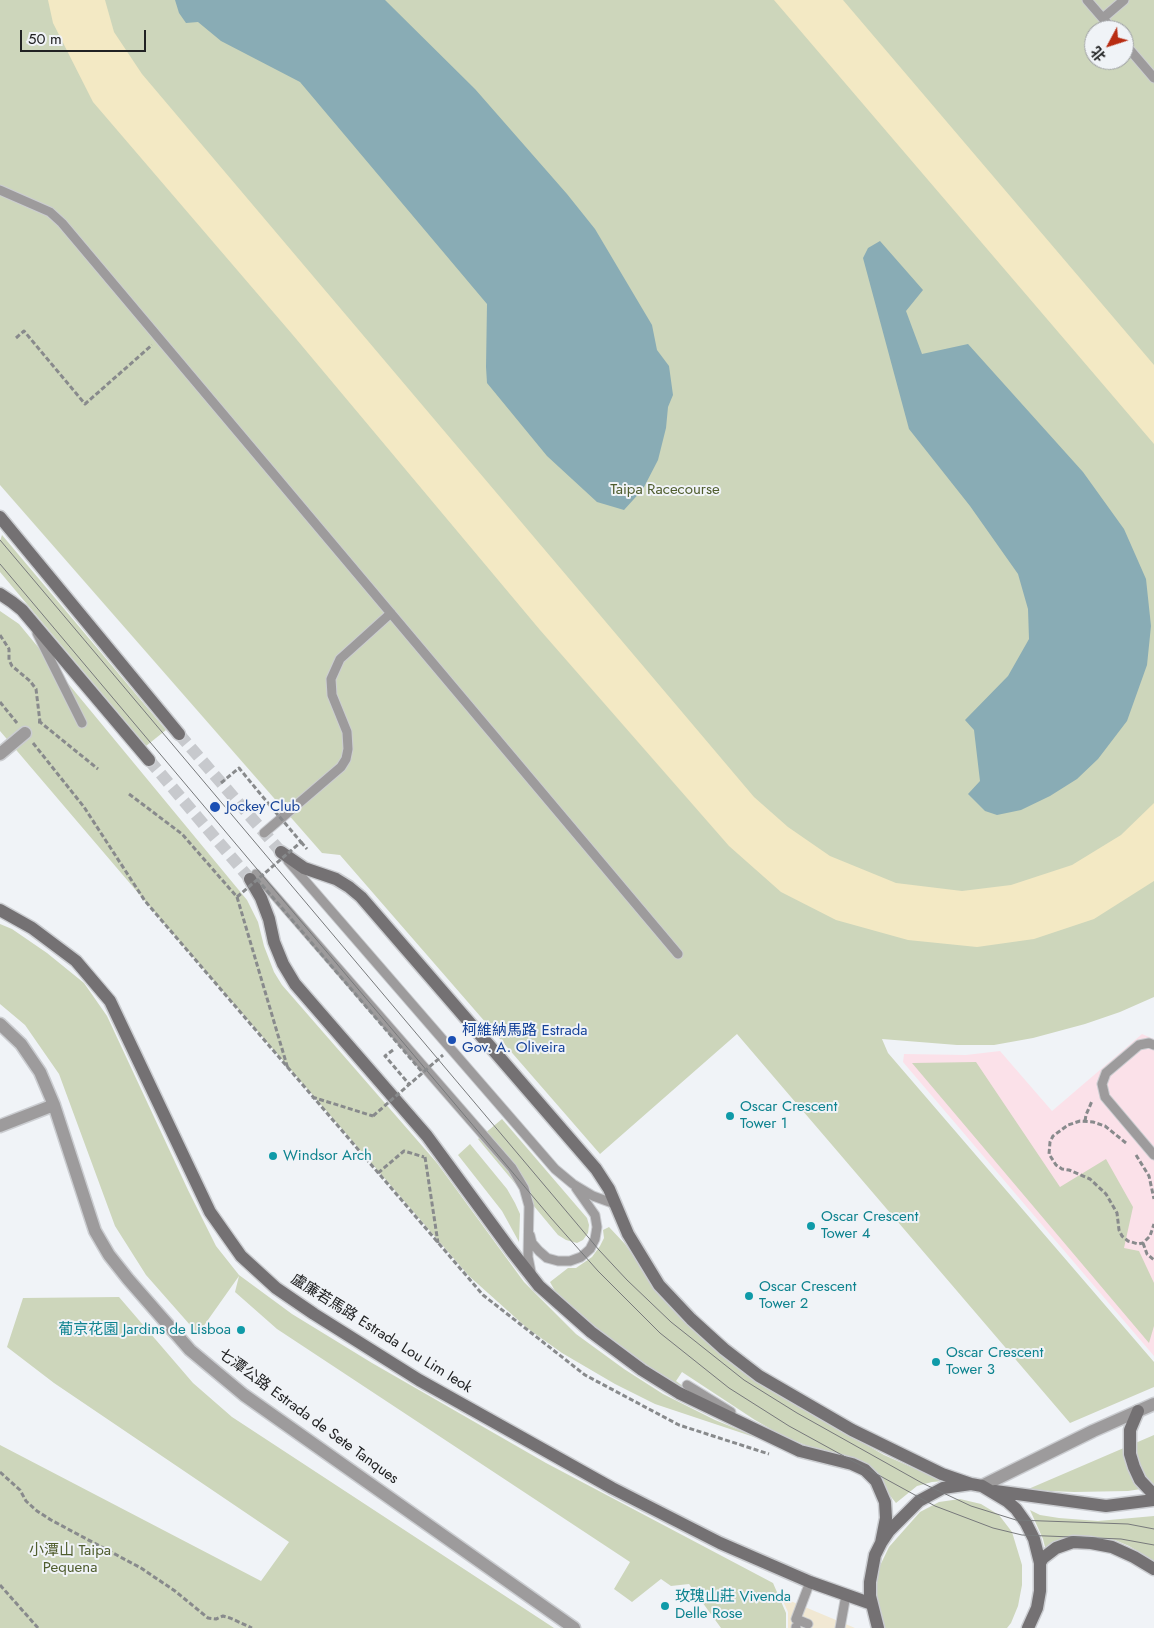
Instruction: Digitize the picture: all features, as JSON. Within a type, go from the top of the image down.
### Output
[{"type":"main road","points":[[0,517],[179,734]]},
{"type":"main road","points":[[0,594],[12,602],[32,622],[149,760]]},
{"type":"main road","points":[[281,852],[304,868],[336,879],[361,897],[596,1169],[609,1189],[637,1250],[659,1284],[691,1319],[724,1350],[745,1366],[852,1430],[942,1474],[981,1487],[1022,1496],[1106,1506],[1154,1500]]},
{"type":"main road","points":[[254,877],[270,919],[274,942],[283,964],[295,984],[427,1136],[510,1249],[533,1277],[563,1308],[591,1332],[642,1370],[679,1393],[800,1451],[852,1464],[871,1475],[880,1488],[885,1502],[886,1518],[870,1582],[872,1604],[878,1628]]},
{"type":"main road","name":"盧廉若馬路 Estrada Lou Lim Ieok","points":[[0,910],[32,928],[76,961],[110,1001],[185,1163],[210,1212],[241,1256],[276,1288],[419,1380],[612,1488],[720,1543],[810,1582],[872,1604]]},
{"type":"main road","points":[[1138,1411],[1130,1430],[1130,1454],[1140,1480],[1154,1495]]},
{"type":"main road","points":[[881,1543],[889,1531],[919,1501],[943,1488],[981,1487],[1007,1501],[1016,1509],[1026,1523],[1034,1539],[1040,1563],[1040,1591],[1028,1628]]},
{"type":"main road","points":[[1040,1563],[1043,1558],[1056,1548],[1073,1542],[1112,1547],[1154,1569]]},
{"type":"street","points":[[0,754],[25,733]]},
{"type":"street","name":"七潭公路 Estrada de Sete Tanques","points":[[0,1024],[21,1044],[40,1072],[54,1105],[95,1232],[108,1255],[190,1350],[244,1395],[574,1628]]},
{"type":"street","points":[[0,1126],[54,1105]]},
{"type":"street","points":[[981,1487],[1093,1431],[1154,1404]]},
{"type":"lane","points":[[1087,0],[1103,18],[1124,0]]},
{"type":"lane","points":[[1134,55],[1154,78]]},
{"type":"lane","points":[[0,190],[50,212],[62,223],[678,954]]},
{"type":"lane","points":[[264,833],[341,767],[346,759],[348,749],[346,732],[332,695],[331,678],[340,659],[391,613]]},
{"type":"lane","points":[[32,622],[82,722]]},
{"type":"lane","points":[[281,852],[555,1169],[573,1184],[593,1196],[615,1204]]},
{"type":"lane","points":[[254,877],[512,1168],[524,1188],[529,1206],[529,1267],[533,1277]]},
{"type":"lane","points":[[1153,1154],[1104,1097],[1102,1084],[1106,1073],[1139,1045],[1154,1045]]},
{"type":"lane","points":[[529,1232],[532,1242],[539,1252],[547,1258],[558,1261],[570,1261],[581,1257],[590,1249],[595,1239],[597,1227],[595,1216],[573,1184]]},
{"type":"lane","points":[[688,1384],[788,1445]]},
{"type":"lane","points":[[808,1624],[797,1625],[810,1582]]},
{"type":"lane","points":[[840,1628],[846,1595]]},
{"type":"path","points":[[16,338],[24,331],[85,404],[160,338]]},
{"type":"path","points":[[0,635],[9,649],[9,660],[12,666],[30,681],[36,689],[40,722],[98,770]]},
{"type":"path","points":[[0,702],[84,807],[145,902],[483,1295],[585,1375],[679,1425],[774,1455]]},
{"type":"path","points":[[25,733],[40,722]]},
{"type":"path","points":[[221,783],[239,768],[307,849]]},
{"type":"path","points":[[129,794],[182,834],[237,897],[289,1071]]},
{"type":"path","points":[[237,897],[254,877],[300,842]]},
{"type":"path","points":[[254,877],[422,1073]]},
{"type":"path","points":[[312,1097],[372,1116],[443,1055]]},
{"type":"path","points":[[385,1056],[409,1084]]},
{"type":"path","points":[[1086,1121],[1088,1109],[1092,1104]]},
{"type":"path","points":[[1154,1199],[1149,1176],[1131,1147],[1105,1126],[1086,1121],[1068,1125],[1053,1136],[1049,1148],[1052,1160],[1062,1169],[1090,1179],[1106,1194],[1117,1214],[1119,1230],[1122,1236],[1133,1243],[1143,1243],[1150,1236],[1154,1224]]},
{"type":"path","points":[[378,1173],[404,1151],[425,1157],[438,1243]]},
{"type":"path","points":[[1143,1243],[1147,1254],[1154,1260]]},
{"type":"path","points":[[0,1472],[20,1490],[26,1500],[37,1511],[141,1568],[175,1591],[208,1618],[230,1618],[252,1628]]},
{"type":"path","points":[[0,1585],[38,1628]]},
{"type":"shaded area","points":[[1142,1034],[1154,1039],[1154,1356],[903,1062],[904,1054],[966,1055],[1000,1051],[1052,1111]]},
{"type":"shaded area","points":[[781,1597],[855,1628],[788,1628],[788,1612]]},
{"type":"green space","name":"Taipa Racecourse","points":[[0,0],[1154,0],[1154,997],[1120,1012],[1085,1024],[1033,1038],[994,1045],[957,1045],[882,1039],[888,1053],[1154,1362],[1154,1387],[1070,1423],[737,1034],[600,1154],[340,855],[322,853],[0,485]]},
{"type":"green space","points":[[2,535],[166,730],[146,746],[0,572],[0,541]]},
{"type":"green space","points":[[0,611],[19,624],[247,900],[258,922],[264,946],[274,972],[282,985],[437,1163],[524,1282],[576,1334],[624,1369],[663,1394],[715,1420],[769,1442],[655,1404],[615,1384],[562,1353],[527,1328],[469,1276],[0,731]]},
{"type":"green space","points":[[0,924],[12,929],[47,953],[84,983],[107,1016],[216,1246],[239,1275],[292,1314],[372,1363],[546,1463],[773,1583],[786,1613],[786,1628],[721,1628],[689,1584],[671,1586],[661,1579],[632,1602],[614,1589],[630,1562],[277,1329],[235,1292],[239,1276],[198,1334],[146,1275],[115,1226],[59,1074],[25,1025],[0,1004]]},
{"type":"green space","points":[[976,1062],[1060,1187],[1106,1159],[1133,1207],[1124,1248],[1139,1251],[1154,1283],[1154,1326],[1149,1343],[912,1063]]},
{"type":"green space","points":[[502,1119],[587,1218],[589,1225],[588,1233],[583,1240],[577,1243],[566,1240],[558,1235],[478,1139]]},
{"type":"green space","points":[[470,1144],[507,1189],[515,1203],[520,1214],[519,1242],[502,1211],[458,1155]]},
{"type":"green space","points":[[609,1227],[625,1244],[650,1280],[799,1406],[884,1455],[943,1481],[917,1486],[896,1503],[883,1487],[829,1455],[781,1435],[682,1372],[676,1381],[695,1395],[678,1386],[622,1348],[567,1304],[555,1291],[550,1282],[568,1268],[576,1268],[592,1257],[604,1238],[603,1230]]},
{"type":"green space","name":"小潭山 Taipa Pequena","points":[[119,1297],[193,1383],[232,1417],[554,1628],[0,1628],[0,1445],[261,1581],[289,1542],[54,1383],[7,1347],[23,1298]]},
{"type":"green space","points":[[1154,1435],[1154,1487],[1128,1491],[1074,1492],[1026,1490]]},
{"type":"green space","points":[[960,1499],[981,1504],[999,1515],[1012,1532],[1022,1565],[1022,1585],[1018,1606],[1011,1623],[1007,1628],[882,1628],[875,1603],[876,1574],[889,1547],[920,1512],[939,1502]]},
{"type":"green space","points":[[1030,1510],[1040,1515],[1098,1521],[1154,1516],[1154,1561],[1115,1540],[1099,1538],[1067,1539],[1046,1551],[1043,1539]]},
{"type":"sand","points":[[48,0],[105,0],[114,32],[142,74],[754,797],[788,827],[830,856],[896,883],[962,891],[1011,885],[1072,865],[1121,835],[1154,803],[1154,881],[1094,919],[1034,939],[977,947],[908,940],[836,920],[781,892],[729,846],[540,630],[292,334],[93,102],[53,23]]},
{"type":"sand","points":[[774,0],[843,0],[1154,365],[1154,444]]},
{"type":"water","points":[[175,0],[385,0],[475,89],[567,194],[595,229],[652,325],[657,350],[669,366],[673,395],[668,407],[666,428],[658,460],[643,489],[624,510],[597,502],[547,456],[487,383],[487,304],[300,82],[221,41],[198,22],[186,23],[179,13]]},
{"type":"water","points":[[880,241],[923,290],[906,311],[922,354],[968,344],[1083,472],[1124,529],[1146,579],[1151,626],[1147,665],[1127,721],[1098,759],[1077,779],[1050,796],[1021,810],[997,815],[985,811],[968,794],[980,781],[974,730],[965,720],[1008,676],[1029,639],[1028,609],[1018,574],[970,506],[909,429],[863,258],[868,248]]},
{"type":"tunnel","points":[[179,734],[281,852]]},
{"type":"tunnel","points":[[149,760],[250,879]]},
{"type":"tram line","points":[[0,540],[599,1250],[671,1322],[744,1380],[797,1413],[922,1483],[971,1506],[1016,1520],[1128,1524],[1154,1529]]},
{"type":"tram line","points":[[0,564],[551,1218],[598,1271],[660,1333],[729,1388],[789,1426],[935,1506],[993,1528],[1022,1535],[1121,1539],[1154,1545]]},
{"type":"place","name":"Jockey Club","points":[[215,807]]},
{"type":"place","name":"柯維納馬路 Estrada Gov. A. Oliveira","points":[[452,1040]]},
{"type":"place","name":"Oscar Crescent Tower 1","points":[[730,1116]]},
{"type":"place","name":"Windsor Arch","points":[[273,1156]]},
{"type":"place","name":"Oscar Crescent Tower 4","points":[[811,1226]]},
{"type":"place","name":"Oscar Crescent Tower 2","points":[[749,1296]]},
{"type":"place","name":"葡京花園 Jardins de Lisboa","points":[[241,1330]]},
{"type":"place","name":"Oscar Crescent Tower 3","points":[[936,1362]]},
{"type":"place","name":"玫瑰山莊 Vivenda Delle Rose","points":[[665,1606]]}]
